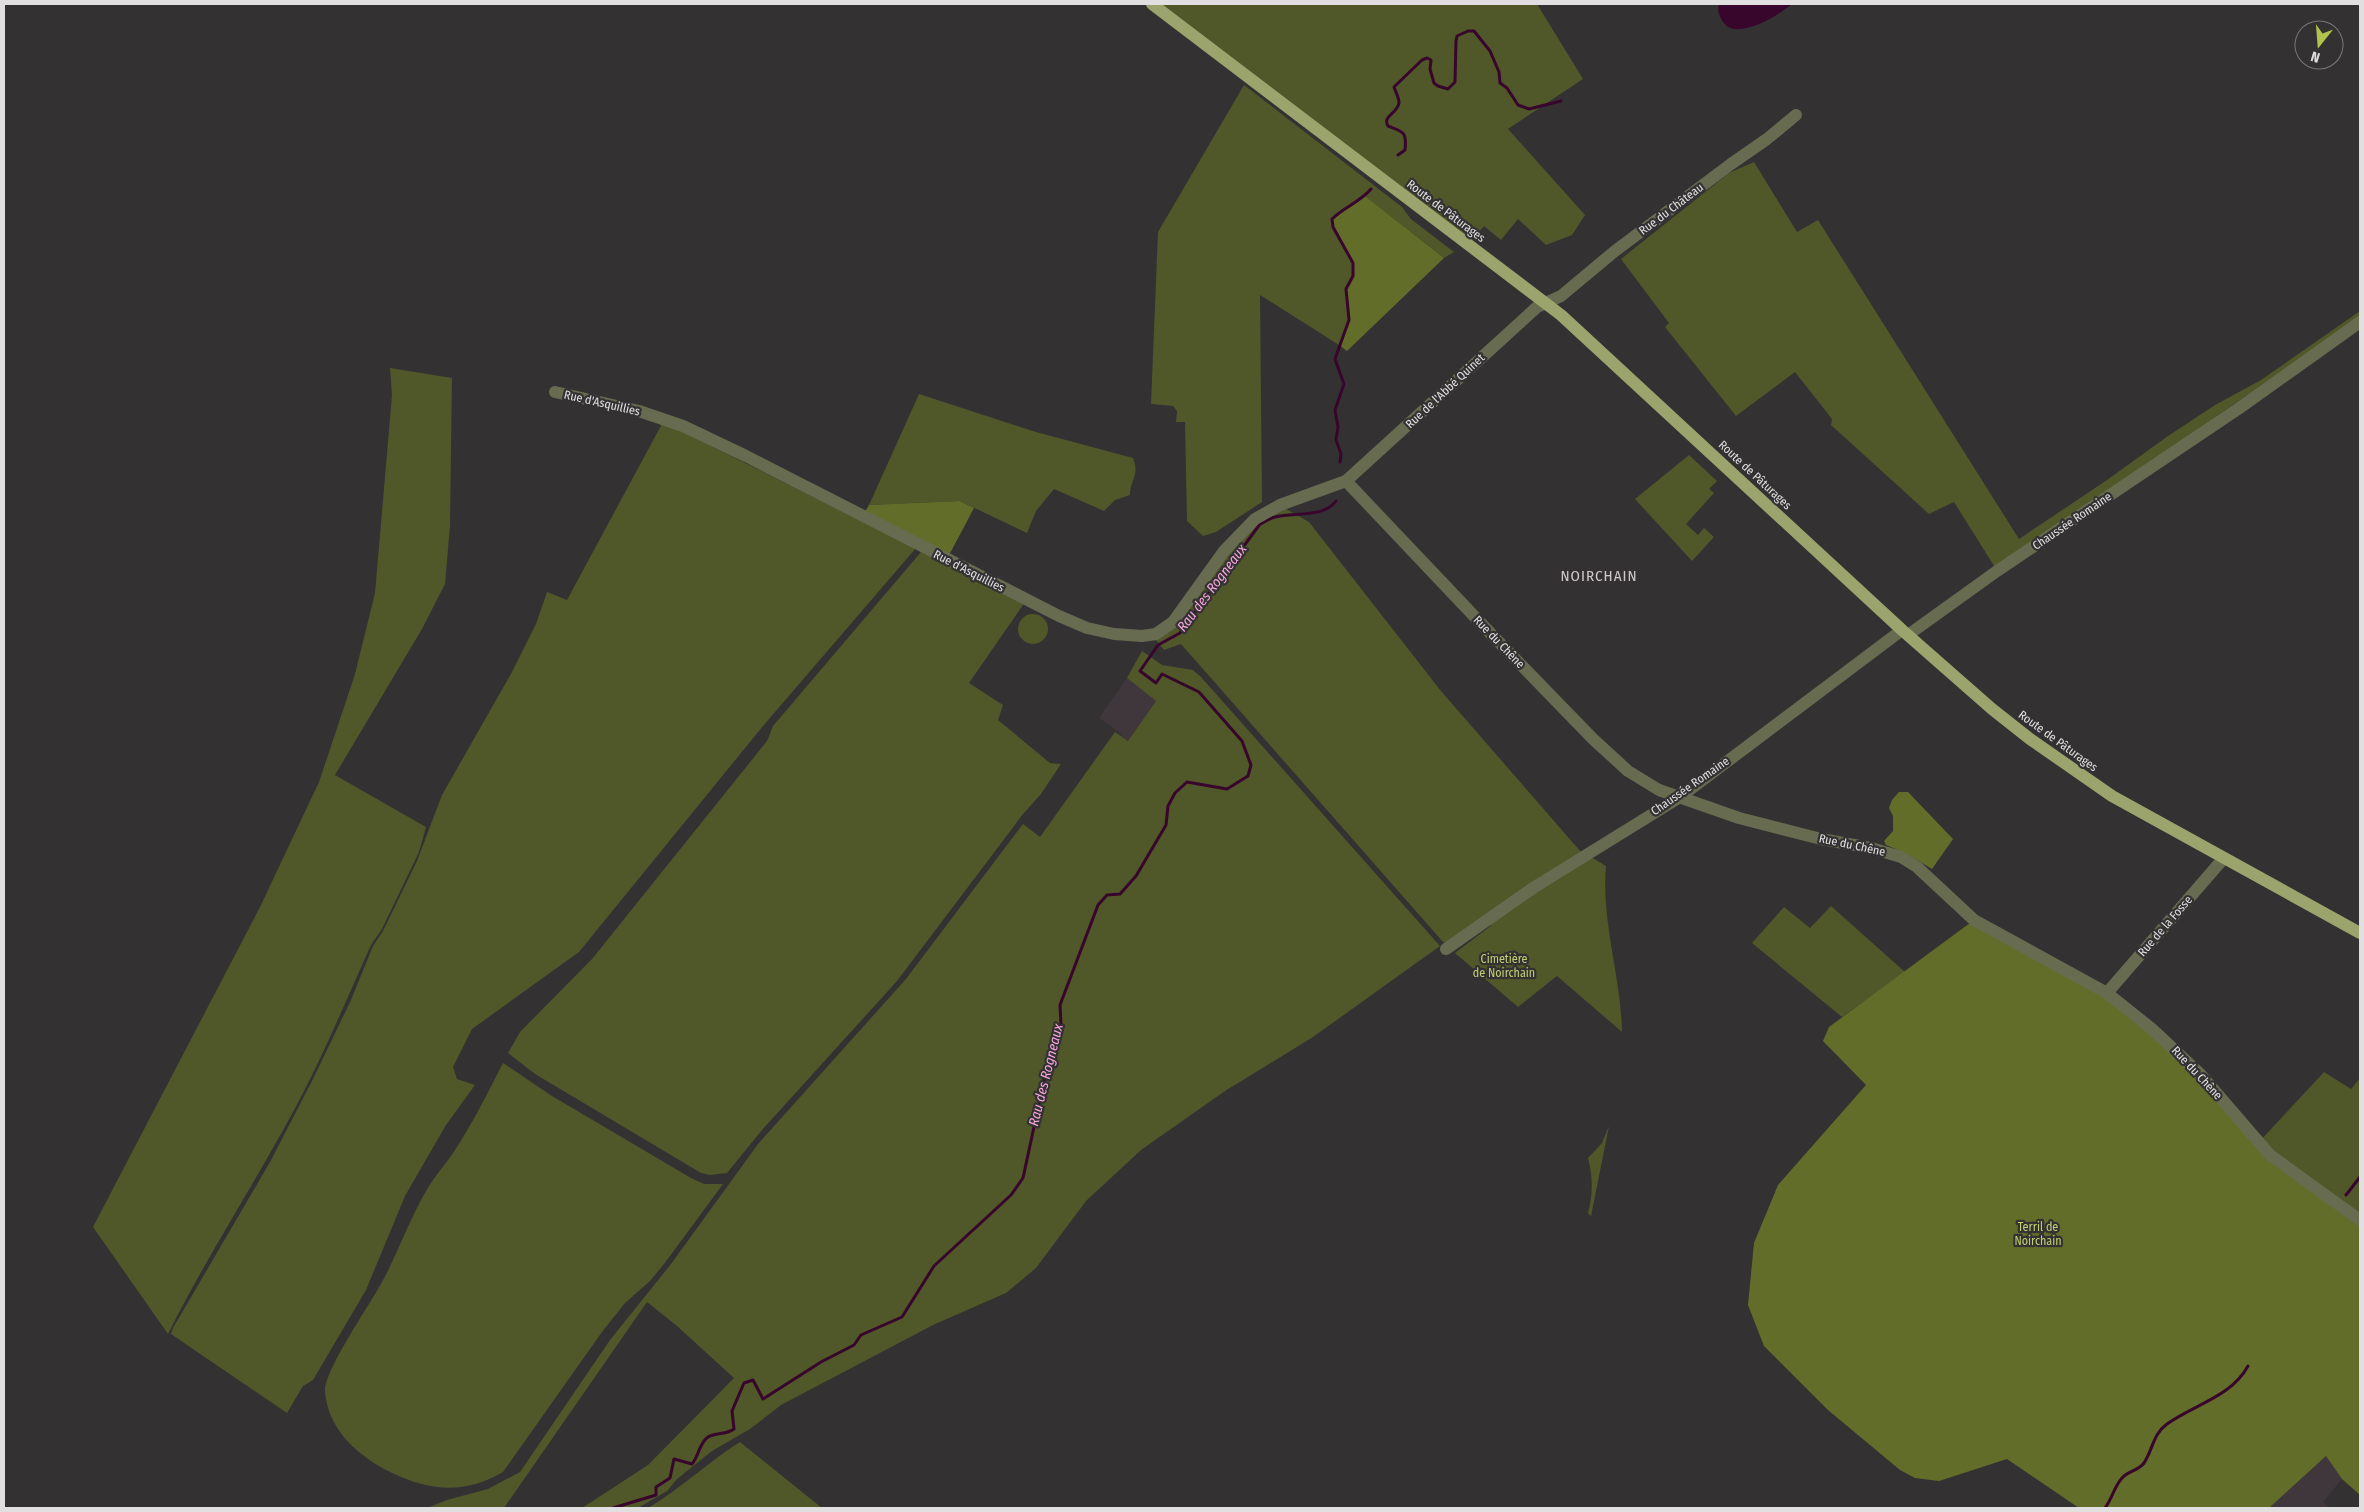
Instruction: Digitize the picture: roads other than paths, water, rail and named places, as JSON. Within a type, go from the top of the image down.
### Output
[{"type":"main road","name":"Route de Pâturages","points":[[1152,4],[1546,304],[1905,633],[1992,709],[2065,765],[2112,796],[2360,933]]},
{"type":"street","name":"Rue du Château","points":[[1546,304],[1561,296],[1615,251],[1767,139],[1796,115]]},
{"type":"street","name":"Rue de l'Abbé Quinet","points":[[1346,481],[1537,307],[1546,304]]},
{"type":"street","name":"Chaussée Romaine","points":[[1446,949],[1533,888],[1680,797],[1905,633],[2238,409],[2360,322]]},
{"type":"street","name":"Rue d'Asquillies","points":[[555,392],[639,411],[698,432],[1059,616],[1087,628],[1114,634],[1142,636],[1156,634],[1164,630],[1181,612],[1224,551],[1255,519],[1280,505],[1346,481]]},
{"type":"street","name":"Rue du Chêne","points":[[1346,481],[1593,739],[1628,771],[1659,790],[1767,826],[1871,848],[1901,857],[1917,867],[1974,920],[2107,993],[2152,1029],[2200,1074],[2270,1155],[2360,1220]]},
{"type":"street","name":"Rue de la Fosse","points":[[2107,993],[2223,859]]},
{"type":"waterway","name":"Rau des Rogneaux","points":[[1398,155],[1405,150],[1403,133],[1388,126],[1387,123],[1388,117],[1396,110],[1399,103],[1394,87],[1422,60],[1427,58],[1431,60],[1430,69],[1434,83],[1448,89],[1455,82],[1457,36],[1468,31],[1474,31],[1490,51],[1499,72],[1500,83],[1507,88],[1518,105],[1529,109],[1561,101]]},
{"type":"waterway","name":"Rau des Rogneaux","points":[[1340,462],[1341,454],[1336,440],[1338,427],[1335,410],[1344,384],[1335,359],[1349,320],[1346,289],[1353,276],[1353,263],[1333,227],[1332,219],[1371,189]]},
{"type":"waterway","name":"Rau des Rogneaux","points":[[613,1508],[656,1495],[656,1487],[670,1478],[674,1459],[692,1464],[708,1437],[734,1429],[732,1411],[744,1383],[753,1380],[763,1399],[821,1362],[854,1345],[861,1335],[902,1317],[934,1266],[1011,1195],[1023,1178],[1045,1076],[1061,1025],[1060,1005],[1098,905],[1107,895],[1120,894],[1136,876],[1166,825],[1168,806],[1175,793],[1187,782],[1227,789],[1248,776],[1251,765],[1242,741],[1199,692],[1162,674],[1156,683],[1140,671],[1158,645],[1180,633],[1260,524],[1275,517],[1308,514],[1324,510],[1336,501]]},
{"type":"waterway","points":[[2346,1195],[2360,1177]]},
{"type":"waterway","points":[[2105,1508],[2122,1478],[2144,1463],[2162,1428],[2222,1393],[2241,1377],[2248,1366]]},
{"type":"district","name":"NOIRCHAIN","points":[[1599,576]]},
{"type":"park label","name":"Cimetière de Noirchain","points":[[1504,966]]},
{"type":"park label","name":"Terril de Noirchain","points":[[2038,1234]]}]
